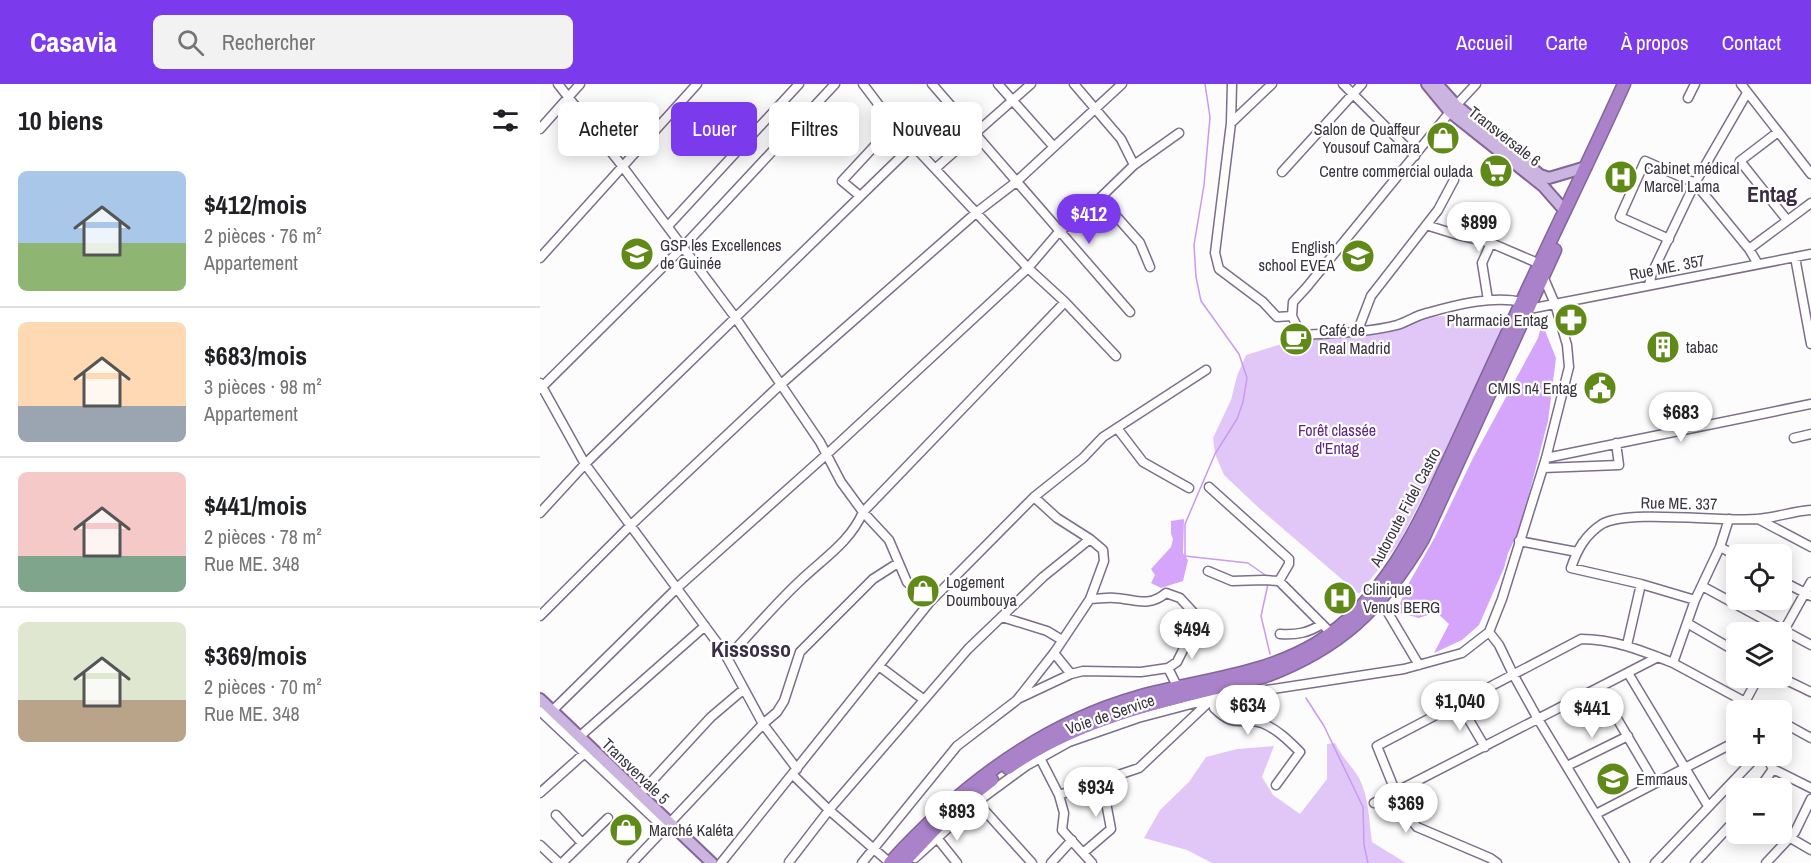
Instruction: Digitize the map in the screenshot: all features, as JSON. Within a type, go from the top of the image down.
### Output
[{"type":"highway","name":"Autoroute Fidel Castro","points":[[1568,213],[1586,167],[1624,84]]},
{"type":"highway","name":"Autoroute Fidel Castro","points":[[903,863],[965,800],[1005,770],[1036,751],[1101,720],[1131,709],[1213,693],[1263,677],[1304,660],[1358,623],[1381,601],[1405,570],[1422,539],[1541,270],[1632,84]]},
{"type":"highway","name":"Autoroute Fidel Castro","points":[[890,863],[940,810],[1028,745],[1092,714],[1137,697],[1256,670],[1287,658],[1331,633],[1357,612],[1381,586],[1395,565],[1526,306]]},
{"type":"main road","name":"Transversale 6","points":[[1427,84],[1543,186],[1568,213]]},
{"type":"main road","name":"Transversale 6","points":[[1437,84],[1453,109],[1540,175],[1549,178],[1586,167]]},
{"type":"main road","name":"Transvervale 5","points":[[544,708],[579,737],[587,751],[639,795],[667,826],[712,863]]},
{"type":"street","points":[[558,84],[735,317],[820,442],[841,482],[863,512],[889,540],[907,582],[929,603]]},
{"type":"street","points":[[540,129],[580,84]]},
{"type":"street","points":[[540,258],[697,84]]},
{"type":"street","points":[[668,226],[799,84]]},
{"type":"street","points":[[835,84],[684,247],[541,386],[585,464],[727,658],[763,724],[795,771],[829,810],[890,863]]},
{"type":"street","points":[[932,84],[948,102]]},
{"type":"street","points":[[998,84],[1054,147]]},
{"type":"street","points":[[982,129],[1012,99],[1031,84]]},
{"type":"street","points":[[1074,84],[1121,139],[1134,165]]},
{"type":"street","points":[[540,616],[630,526],[780,385],[977,212],[1016,182],[1122,84]]},
{"type":"street","points":[[1232,84],[1231,123],[1215,253],[1219,269],[1263,302],[1277,317],[1292,316],[1293,302],[1476,84]]},
{"type":"street","points":[[1231,123],[1272,84]]},
{"type":"street","points":[[1343,84],[1414,156]]},
{"type":"street","points":[[1282,172],[1362,84]]},
{"type":"street","points":[[1688,98],[1695,84]]},
{"type":"street","points":[[1741,84],[1811,174]]},
{"type":"street","points":[[865,85],[877,102]]},
{"type":"street","points":[[1649,285],[1652,273],[1695,183],[1747,93]]},
{"type":"street","points":[[1778,132],[1740,161],[1787,220]]},
{"type":"street","points":[[667,826],[544,708],[826,455],[1028,268],[1061,231],[1134,165],[1179,133]]},
{"type":"street","points":[[982,142],[1130,312]]},
{"type":"street","points":[[860,196],[842,181],[871,150]]},
{"type":"street","points":[[540,513],[585,464],[902,156]]},
{"type":"street","points":[[925,156],[1028,268],[1065,302],[1116,356]]},
{"type":"street","points":[[936,168],[951,156]]},
{"type":"street","points":[[1669,239],[1620,217],[1645,161],[1695,183],[1749,249],[1758,264]]},
{"type":"street","points":[[1358,330],[1371,296],[1438,210],[1454,180]]},
{"type":"street","points":[[1100,198],[1140,243],[1150,267]]},
{"type":"street","points":[[1749,249],[1811,202]]},
{"type":"street","points":[[1426,225],[1491,243],[1541,270],[1568,345],[1569,367],[1546,458],[1518,541],[1502,599],[1489,632],[1499,645],[1538,719],[1625,863]]},
{"type":"street","points":[[1488,300],[1482,262],[1491,243]]},
{"type":"street","name":"Rue ME. 357","points":[[1292,316],[1301,335],[1358,330],[1398,325],[1425,313],[1488,300],[1508,299],[1526,306],[1555,304],[1811,254]]},
{"type":"street","points":[[1795,257],[1807,302],[1811,344]]},
{"type":"street","points":[[727,658],[801,579],[843,543],[863,512],[1065,302]]},
{"type":"street","points":[[722,863],[929,603],[1034,497],[1083,458],[1103,437],[1206,370]]},
{"type":"street","points":[[1546,458],[1811,404]]},
{"type":"street","points":[[1117,428],[1143,462],[1189,488]]},
{"type":"street","points":[[1794,438],[1811,434]]},
{"type":"street","points":[[1543,468],[1619,465],[1616,443]]},
{"type":"street","points":[[1209,487],[1288,559],[1289,564],[1279,581]]},
{"type":"street","points":[[1017,700],[1054,653],[1090,599],[1104,561],[1102,550],[1090,539],[1057,518],[1034,497]]},
{"type":"street","name":"Rue ME. 337","points":[[1641,584],[1571,568],[1585,538],[1603,524],[1630,517],[1758,519],[1811,510]]},
{"type":"street","points":[[1673,663],[1695,600],[1720,547],[1729,519]]},
{"type":"street","points":[[1758,519],[1811,548]]},
{"type":"street","points":[[789,862],[829,810],[968,649],[1043,577],[1090,539]]},
{"type":"street","points":[[1518,541],[1577,552]]},
{"type":"street","points":[[1720,547],[1726,550]]},
{"type":"street","points":[[632,863],[777,712],[784,701],[801,652],[873,579],[898,563]]},
{"type":"street","points":[[1208,571],[1232,581],[1279,581],[1305,610],[1331,633]]},
{"type":"street","points":[[1790,622],[1808,595],[1811,582]]},
{"type":"street","points":[[1627,645],[1641,584],[1695,600]]},
{"type":"street","points":[[1702,586],[1764,622]]},
{"type":"street","points":[[1792,586],[1808,595]]},
{"type":"street","points":[[862,863],[957,746],[1017,700],[1071,674],[1083,671],[1141,672],[1168,668],[1177,662],[1194,627],[1193,612],[1180,598],[1166,593],[1157,601],[1090,599]]},
{"type":"street","points":[[1381,601],[1419,665]]},
{"type":"street","points":[[1002,617],[1047,631],[1062,640]]},
{"type":"street","points":[[1687,623],[1726,646]]},
{"type":"street","points":[[1280,634],[1309,632],[1322,624]]},
{"type":"street","points":[[579,737],[705,626]]},
{"type":"street","name":"Voie de Service","points":[[911,863],[977,802],[1040,758],[1069,742],[1213,693],[1404,669],[1462,653],[1489,632]]},
{"type":"street","points":[[1792,637],[1811,645]]},
{"type":"street","points":[[1497,863],[1417,827],[1405,812],[1377,746],[1581,639],[1596,639],[1627,645],[1673,663],[1741,700]]},
{"type":"street","points":[[1054,653],[1071,674]]},
{"type":"street","points":[[1374,803],[1658,657]]},
{"type":"street","points":[[879,666],[923,699]]},
{"type":"street","points":[[1168,668],[1178,688]]},
{"type":"street","points":[[1628,673],[1708,806]]},
{"type":"street","points":[[1792,683],[1811,692]]},
{"type":"street","points":[[1599,688],[1655,783]]},
{"type":"street","points":[[639,795],[711,717],[744,689]]},
{"type":"street","points":[[1059,795],[1139,768],[1213,693]]},
{"type":"street","points":[[1213,693],[1214,708],[1225,718],[1239,722],[1260,723],[1277,731],[1300,752],[1276,785]]},
{"type":"street","points":[[1459,703],[1485,747]]},
{"type":"street","points":[[1792,728],[1811,738]]},
{"type":"street","points":[[1567,766],[1628,736]]},
{"type":"street","points":[[1596,814],[1726,747]]},
{"type":"street","points":[[540,793],[587,751]]},
{"type":"street","points":[[1040,758],[1059,795],[1064,813],[1062,830],[1092,863]]},
{"type":"street","points":[[1655,863],[1747,766]]},
{"type":"street","points":[[1771,766],[1773,770],[1811,788]]},
{"type":"street","points":[[1767,778],[1773,770]]},
{"type":"street","points":[[1083,853],[1111,829],[1102,781]]},
{"type":"street","points":[[1792,833],[1795,832],[1811,799]]},
{"type":"street","points":[[977,802],[1032,863]]},
{"type":"street","points":[[556,815],[582,843]]},
{"type":"street","points":[[540,845],[560,863],[608,818]]},
{"type":"street","points":[[1695,863],[1726,830]]},
{"type":"street","points":[[937,838],[957,863]]},
{"type":"street","points":[[1792,839],[1811,850]]},
{"type":"street","points":[[1051,863],[1072,840]]},
{"type":"street","points":[[1766,863],[1780,844]]},
{"type":"green space","name":"Forêt classée d'Entag","points":[[1431,316],[1515,317],[1399,543],[1359,594],[1224,475],[1215,454],[1213,438],[1231,400],[1237,376],[1246,355],[1298,339],[1368,334]]},
{"type":"green space","points":[[1335,743],[1356,774],[1365,793],[1372,842],[1406,863],[1212,863],[1187,850],[1144,838],[1160,810],[1189,782],[1206,757],[1237,749],[1274,746],[1262,777],[1273,795],[1300,814],[1327,779],[1327,744]]},
{"type":"shaded area","points":[[1542,323],[1556,358],[1548,421],[1520,529],[1479,625],[1462,640],[1434,653],[1449,624],[1436,612],[1419,618],[1397,612],[1405,590],[1538,338]]},
{"type":"shaded area","points":[[1184,519],[1183,553],[1188,560],[1183,581],[1161,588],[1151,583],[1155,575],[1151,569],[1171,547],[1173,539],[1171,521]]},
{"type":"waterway","points":[[1205,84],[1210,117],[1204,185],[1194,245],[1196,277],[1201,301],[1239,354],[1247,378],[1243,402],[1237,419],[1215,454],[1185,524],[1185,556],[1248,563],[1268,577]]},
{"type":"waterway","points":[[1268,584],[1261,616],[1270,654]]},
{"type":"waterway","points":[[1306,698],[1324,726],[1363,807],[1364,845],[1368,863]]},
{"type":"place","name":"Salon de Quaffeur Yousouf Camara","points":[[1443,138]]},
{"type":"place","name":"Centre commercial oulada","points":[[1496,171]]},
{"type":"place","name":"Cabinet médical Marcel Lama","points":[[1621,177]]},
{"type":"place","name":"GSP les Excellences de Guinée","points":[[637,254]]},
{"type":"place","name":"English school EVEA","points":[[1358,256]]},
{"type":"place","name":"Pharmacie Entag","points":[[1571,320]]},
{"type":"place","name":"Café de Real Madrid","points":[[1296,339]]},
{"type":"place","name":"tabac","points":[[1663,347]]},
{"type":"place","name":"CMIS n4 Entag","points":[[1600,388]]},
{"type":"place","name":"Logement Doumbouya","points":[[923,591]]},
{"type":"place","name":"Clinique Venus BERG","points":[[1340,598]]},
{"type":"place","name":"Emmaus","points":[[1613,779]]},
{"type":"place","name":"Marché Kaléta","points":[[626,830]]},
{"type":"district","name":"Entag","points":[[1772,194]]},
{"type":"district","name":"Kissosso","points":[[751,649]]}]
